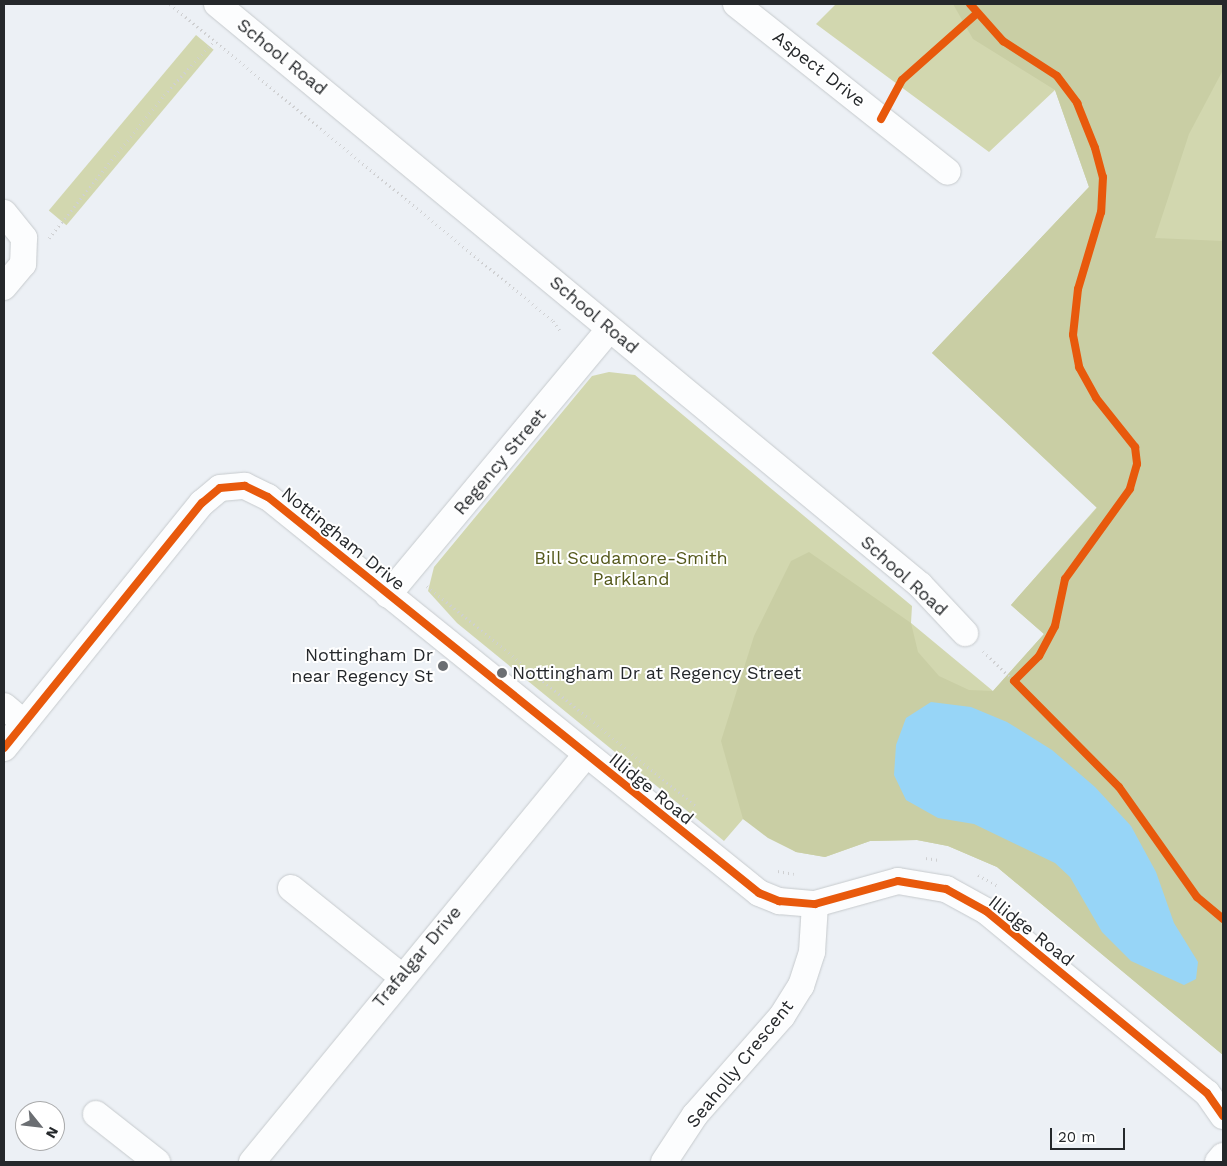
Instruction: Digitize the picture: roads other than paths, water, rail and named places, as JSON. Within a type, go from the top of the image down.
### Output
[{"type":"street","name":"School Road","points":[[217,4],[920,585],[965,633]]},
{"type":"street","name":"Aspect Drive","points":[[736,4],[948,172]]},
{"type":"street","points":[[4,213],[24,238],[22,264],[4,287]]},
{"type":"street","name":"Regency Street","points":[[388,595],[410,571],[610,329]]},
{"type":"street","name":"Nottingham Drive","points":[[4,748],[202,503],[220,488],[245,486],[268,497],[586,755]]},
{"type":"street","points":[[4,706],[24,722]]},
{"type":"street","name":"Illidge Road","points":[[586,755],[759,893],[779,902],[815,904],[898,881],[946,889],[986,911],[1207,1093],[1223,1116]]},
{"type":"street","name":"Trafalgar Drive","points":[[252,1162],[401,976],[586,755]]},
{"type":"street","points":[[291,888],[401,976]]},
{"type":"street","name":"Seaholly Crescent","points":[[664,1162],[695,1115],[782,1016],[801,986],[812,952],[815,904]]},
{"type":"street","points":[[96,1114],[157,1162]]},
{"type":"street","points":[[1218,1162],[1223,1156]]},
{"type":"water","points":[[931,702],[971,707],[1007,722],[1052,750],[1095,787],[1131,826],[1156,872],[1174,923],[1198,962],[1196,979],[1184,985],[1131,961],[1102,932],[1070,877],[1055,863],[974,824],[938,818],[906,800],[894,775],[896,745],[906,718]]},
{"type":"place","name":"Nottingham Dr near Regency St","points":[[443,666]]},
{"type":"place","name":"Nottingham Dr at Regency Street","points":[[502,673]]},
{"type":"park label","name":"Bill Scudamore-Smith Parkland","points":[[631,569]]}]
